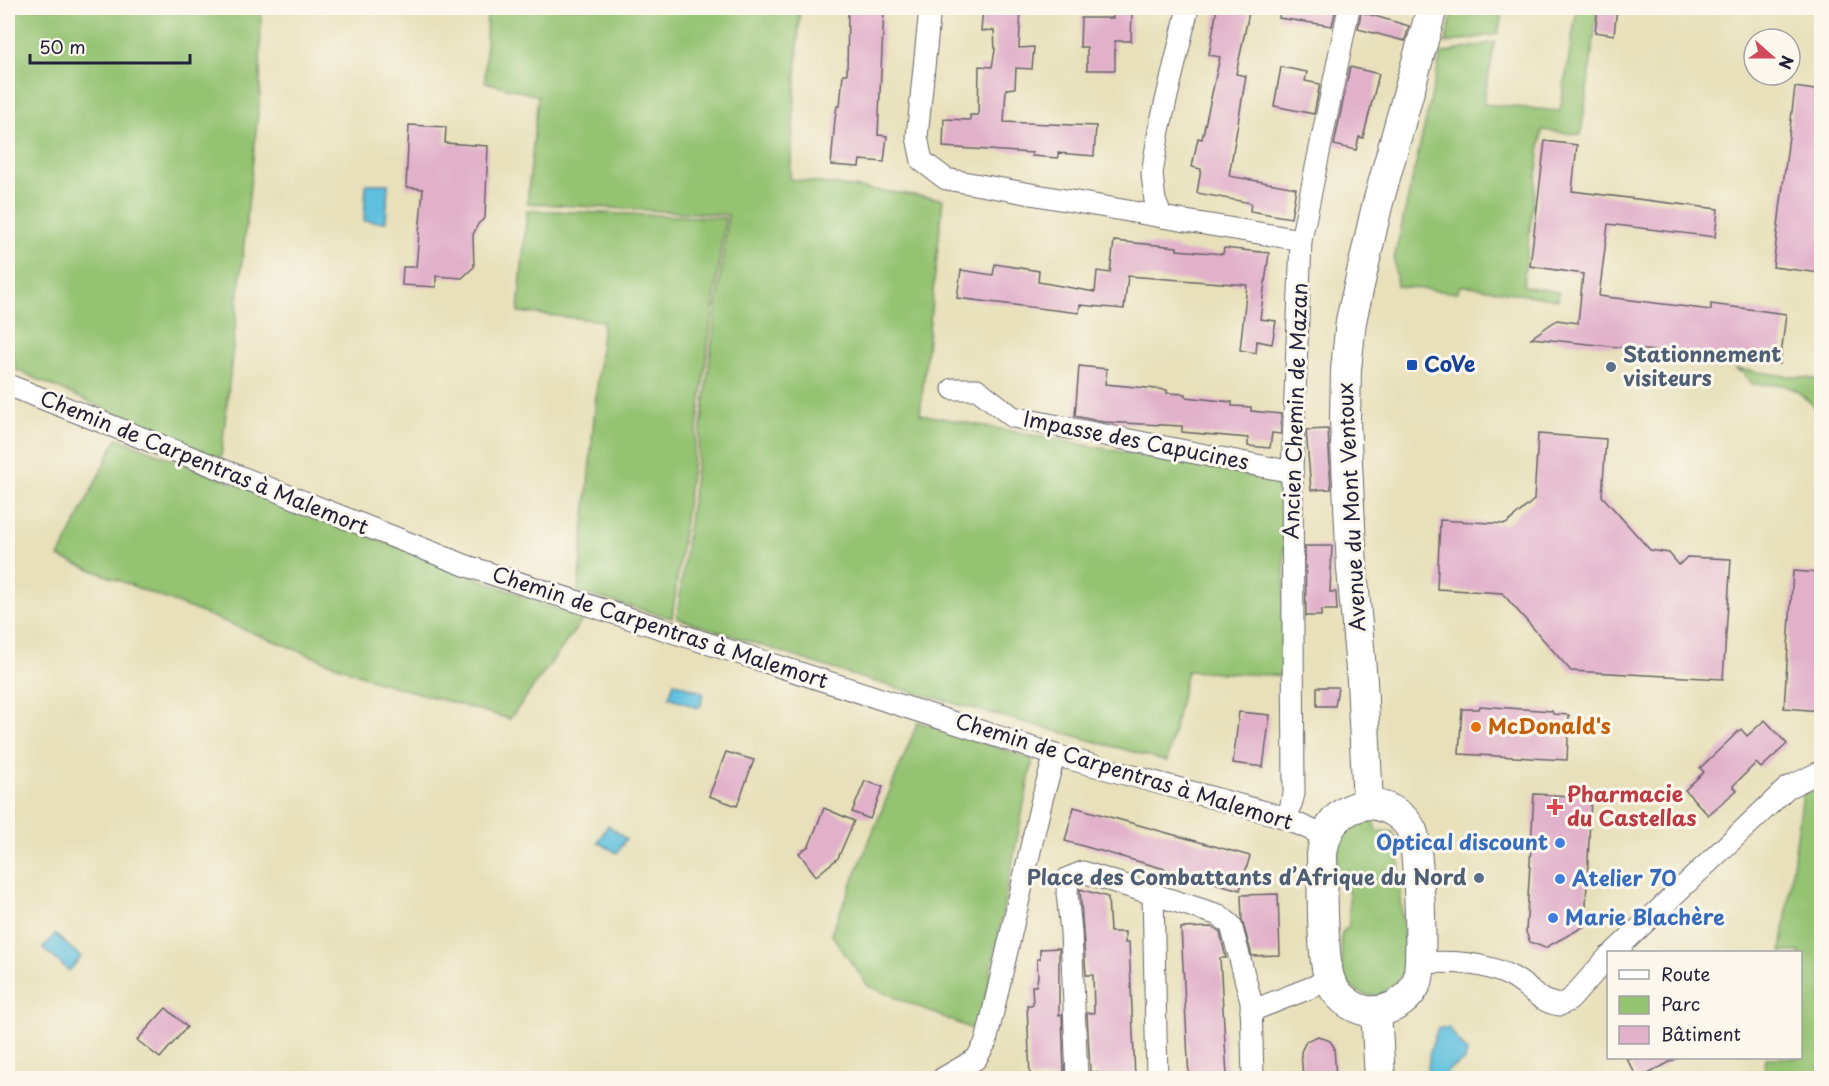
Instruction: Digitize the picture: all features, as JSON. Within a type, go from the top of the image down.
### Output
[{"type":"main road","name":"Avenue du Mont Ventoux","points":[[1368,804],[1362,681],[1367,350],[1411,87],[1432,8]]},
{"type":"main road","points":[[1368,804],[1392,810],[1412,832],[1416,848],[1420,963],[1418,980],[1406,998],[1398,1005],[1376,1011],[1357,1008],[1343,1000],[1329,977],[1322,855],[1325,836],[1336,817],[1357,806],[1368,804]]},
{"type":"main road","points":[[1376,1011],[1380,1078]]},
{"type":"street","points":[[930,8],[917,137],[922,161],[946,179],[1162,218],[1301,240]]},
{"type":"street","points":[[1162,218],[1155,201],[1152,174],[1159,130],[1188,8]]},
{"type":"street","name":"Ancien Chemin de Mazan","points":[[1287,819],[1294,794],[1292,472],[1301,240],[1349,8]]},
{"type":"street","name":"Chemin de Carpentras à Malemort","points":[[8,385],[467,566],[1055,755],[1287,819],[1325,836]]},
{"type":"street","name":"Impasse des Capucines","points":[[953,388],[977,389],[1013,417],[1292,472]]},
{"type":"street","points":[[943,1078],[976,1059],[986,1042],[1042,799],[1055,755]]},
{"type":"street","points":[[1615,951],[1787,788],[1821,771]]},
{"type":"street","points":[[1077,1078],[1071,932],[1067,893],[1068,878],[1083,872],[1219,915],[1231,925],[1251,1011],[1253,1078]]},
{"type":"street","points":[[1153,894],[1157,1078]]},
{"type":"street","points":[[1420,963],[1449,961],[1491,968],[1512,977],[1544,1000],[1560,1005],[1570,1000],[1607,958]]},
{"type":"street","points":[[1251,1011],[1315,986],[1329,977]]},
{"type":"green space","points":[[8,8],[261,8],[260,94],[221,459],[16,370],[8,333]]},
{"type":"green space","points":[[487,8],[800,8],[790,179],[943,199],[920,414],[1283,482],[1286,676],[1187,671],[1167,761],[861,678],[677,618],[728,215],[527,203],[538,96],[485,82]]},
{"type":"green space","points":[[1454,8],[1503,8],[1498,34],[1445,43]]},
{"type":"green space","points":[[1577,8],[1598,8],[1581,135],[1542,130],[1523,286],[1559,292],[1558,300],[1469,286],[1460,286],[1457,293],[1397,286],[1394,259],[1441,54],[1495,42],[1483,104],[1560,111]]},
{"type":"green space","points":[[527,210],[725,218],[672,618],[578,592],[603,321],[518,312]]},
{"type":"green space","points":[[1735,369],[1821,380],[1821,412],[1797,391],[1784,385],[1752,384],[1743,373]]},
{"type":"green space","points":[[117,438],[583,619],[510,719],[376,681],[59,557]]},
{"type":"green space","points":[[918,722],[1033,759],[979,1032],[868,986],[831,934]]},
{"type":"green space","points":[[1821,789],[1821,1078],[1763,1078],[1766,1059],[1802,1059],[1802,951],[1781,951],[1803,793]]},
{"type":"green space","points":[[1359,820],[1373,820],[1376,831],[1392,832],[1398,843],[1405,967],[1397,981],[1385,992],[1371,995],[1363,994],[1348,984],[1342,960],[1341,934],[1349,925],[1349,892],[1338,884],[1337,855],[1344,834]]},
{"type":"water","points":[[366,184],[388,184],[386,222],[364,221]]},
{"type":"water","points":[[674,682],[703,693],[701,705],[697,708],[669,697]]},
{"type":"water","points":[[608,825],[626,839],[617,853],[598,842]]},
{"type":"water","points":[[55,934],[81,957],[69,971],[43,948]]},
{"type":"water","points":[[1438,1028],[1449,1028],[1467,1052],[1465,1060],[1448,1070],[1444,1078],[1427,1078],[1430,1051]]},
{"type":"building","points":[[848,8],[884,8],[878,135],[887,136],[884,162],[860,160],[859,167],[831,165],[837,106],[840,106],[843,74],[847,74]]},
{"type":"building","points":[[983,8],[1021,8],[1019,48],[1034,47],[1032,69],[1016,68],[1015,88],[1006,89],[1004,122],[1096,126],[1094,156],[1058,153],[1058,158],[1032,156],[1033,153],[943,147],[944,119],[970,120],[970,115],[978,115],[979,66],[992,67],[995,50],[994,30],[981,31]]},
{"type":"building","points":[[1217,8],[1250,8],[1236,74],[1246,76],[1229,176],[1296,188],[1291,218],[1250,211],[1251,203],[1197,193],[1201,169],[1192,167],[1198,138],[1202,139],[1220,57],[1209,55]]},
{"type":"building","points":[[1279,8],[1336,8],[1332,26],[1279,18]]},
{"type":"building","points":[[1598,8],[1617,8],[1614,35],[1595,32]]},
{"type":"building","points":[[1361,12],[1409,26],[1405,41],[1358,29]]},
{"type":"building","points":[[1113,13],[1132,13],[1131,41],[1115,41],[1115,70],[1087,70],[1087,47],[1080,47],[1081,18],[1113,18]]},
{"type":"building","points":[[1281,67],[1307,72],[1305,81],[1320,84],[1314,114],[1274,106]]},
{"type":"building","points":[[1350,67],[1379,74],[1363,138],[1359,137],[1356,150],[1334,145]]},
{"type":"building","points":[[1795,87],[1821,91],[1820,273],[1773,267]]},
{"type":"building","points":[[409,125],[446,127],[445,143],[488,146],[485,218],[478,224],[473,235],[474,267],[462,278],[436,276],[436,287],[402,285],[403,267],[416,267],[423,189],[406,187]]},
{"type":"building","points":[[1545,141],[1577,145],[1572,191],[1718,209],[1715,237],[1608,224],[1599,296],[1711,310],[1711,304],[1786,314],[1780,364],[1531,338],[1557,320],[1578,323],[1583,274],[1530,266]]},
{"type":"building","points":[[1114,241],[1223,254],[1224,248],[1269,253],[1260,319],[1276,321],[1272,344],[1257,341],[1256,353],[1240,350],[1247,285],[1128,276],[1124,309],[1080,305],[1079,313],[957,298],[961,270],[993,275],[995,264],[1039,271],[1038,282],[1095,292],[1097,271],[1110,273]]},
{"type":"building","points":[[1079,366],[1107,369],[1105,384],[1167,390],[1167,393],[1185,394],[1185,397],[1232,402],[1232,406],[1251,407],[1251,411],[1281,414],[1281,434],[1272,433],[1270,448],[1248,446],[1248,438],[1182,432],[1182,426],[1103,422],[1075,416]]},
{"type":"building","points":[[1328,429],[1331,489],[1311,490],[1306,430]]},
{"type":"building","points":[[1538,434],[1606,439],[1602,496],[1650,550],[1669,553],[1679,565],[1687,557],[1731,559],[1723,679],[1571,671],[1502,593],[1437,589],[1440,520],[1506,524],[1534,500]]},
{"type":"building","points":[[1305,546],[1332,546],[1330,592],[1336,592],[1337,610],[1322,610],[1321,616],[1306,616]]},
{"type":"building","points":[[1793,571],[1821,573],[1821,711],[1784,708]]},
{"type":"building","points":[[1317,687],[1338,687],[1335,706],[1317,706]]},
{"type":"building","points":[[1480,706],[1552,711],[1553,714],[1569,715],[1567,760],[1459,754],[1462,709],[1479,709]]},
{"type":"building","points":[[1239,712],[1270,715],[1263,767],[1233,763]]},
{"type":"building","points":[[1765,720],[1787,744],[1761,768],[1756,763],[1733,786],[1737,790],[1708,815],[1685,790],[1704,772],[1700,768],[1741,729],[1747,736]]},
{"type":"building","points":[[726,752],[754,760],[737,806],[709,796]]},
{"type":"building","points":[[865,781],[883,787],[870,819],[852,812]]},
{"type":"building","points":[[1534,794],[1591,797],[1585,926],[1545,948],[1530,942],[1526,932]]},
{"type":"building","points":[[1074,807],[1250,856],[1240,890],[1065,841]]},
{"type":"building","points":[[824,808],[854,821],[838,858],[816,876],[799,853],[809,846]]},
{"type":"building","points":[[1080,889],[1108,897],[1110,932],[1125,932],[1125,943],[1129,942],[1135,1078],[1097,1078],[1097,1072],[1090,1072],[1087,1013],[1094,1013],[1093,975],[1086,975]]},
{"type":"building","points":[[1278,894],[1280,955],[1252,956],[1242,920],[1241,895]]},
{"type":"building","points":[[1213,927],[1220,932],[1226,958],[1220,958],[1227,1076],[1189,1078],[1181,928]]},
{"type":"building","points":[[1059,948],[1059,1015],[1062,1014],[1064,1073],[1062,1073],[1062,1078],[1030,1078],[1027,1005],[1033,1005],[1032,986],[1036,986],[1038,977],[1037,959],[1040,959],[1040,949]]},
{"type":"building","points":[[166,1008],[187,1027],[160,1058],[137,1040]]},
{"type":"building","points":[[1318,1036],[1330,1041],[1334,1047],[1336,1078],[1303,1078],[1301,1052],[1306,1041]]},
{"type":"building","points":[[1627,1059],[1675,1059],[1641,1078],[1638,1078]]},
{"type":"place","name":"CoVe","points":[[1412,365]]},
{"type":"place","name":"Stationnement visiteurs","points":[[1611,367]]},
{"type":"place","name":"McDonald's","points":[[1476,727]]},
{"type":"place","name":"Pharmacie du Castellas","points":[[1555,807]]},
{"type":"place","name":"Optical discount","points":[[1560,843]]},
{"type":"place","name":"Place des Combattants d’Afrique du Nord","points":[[1479,878]]},
{"type":"place","name":"Atelier 70","points":[[1560,879]]},
{"type":"place","name":"Marie Blachère","points":[[1553,918]]}]
